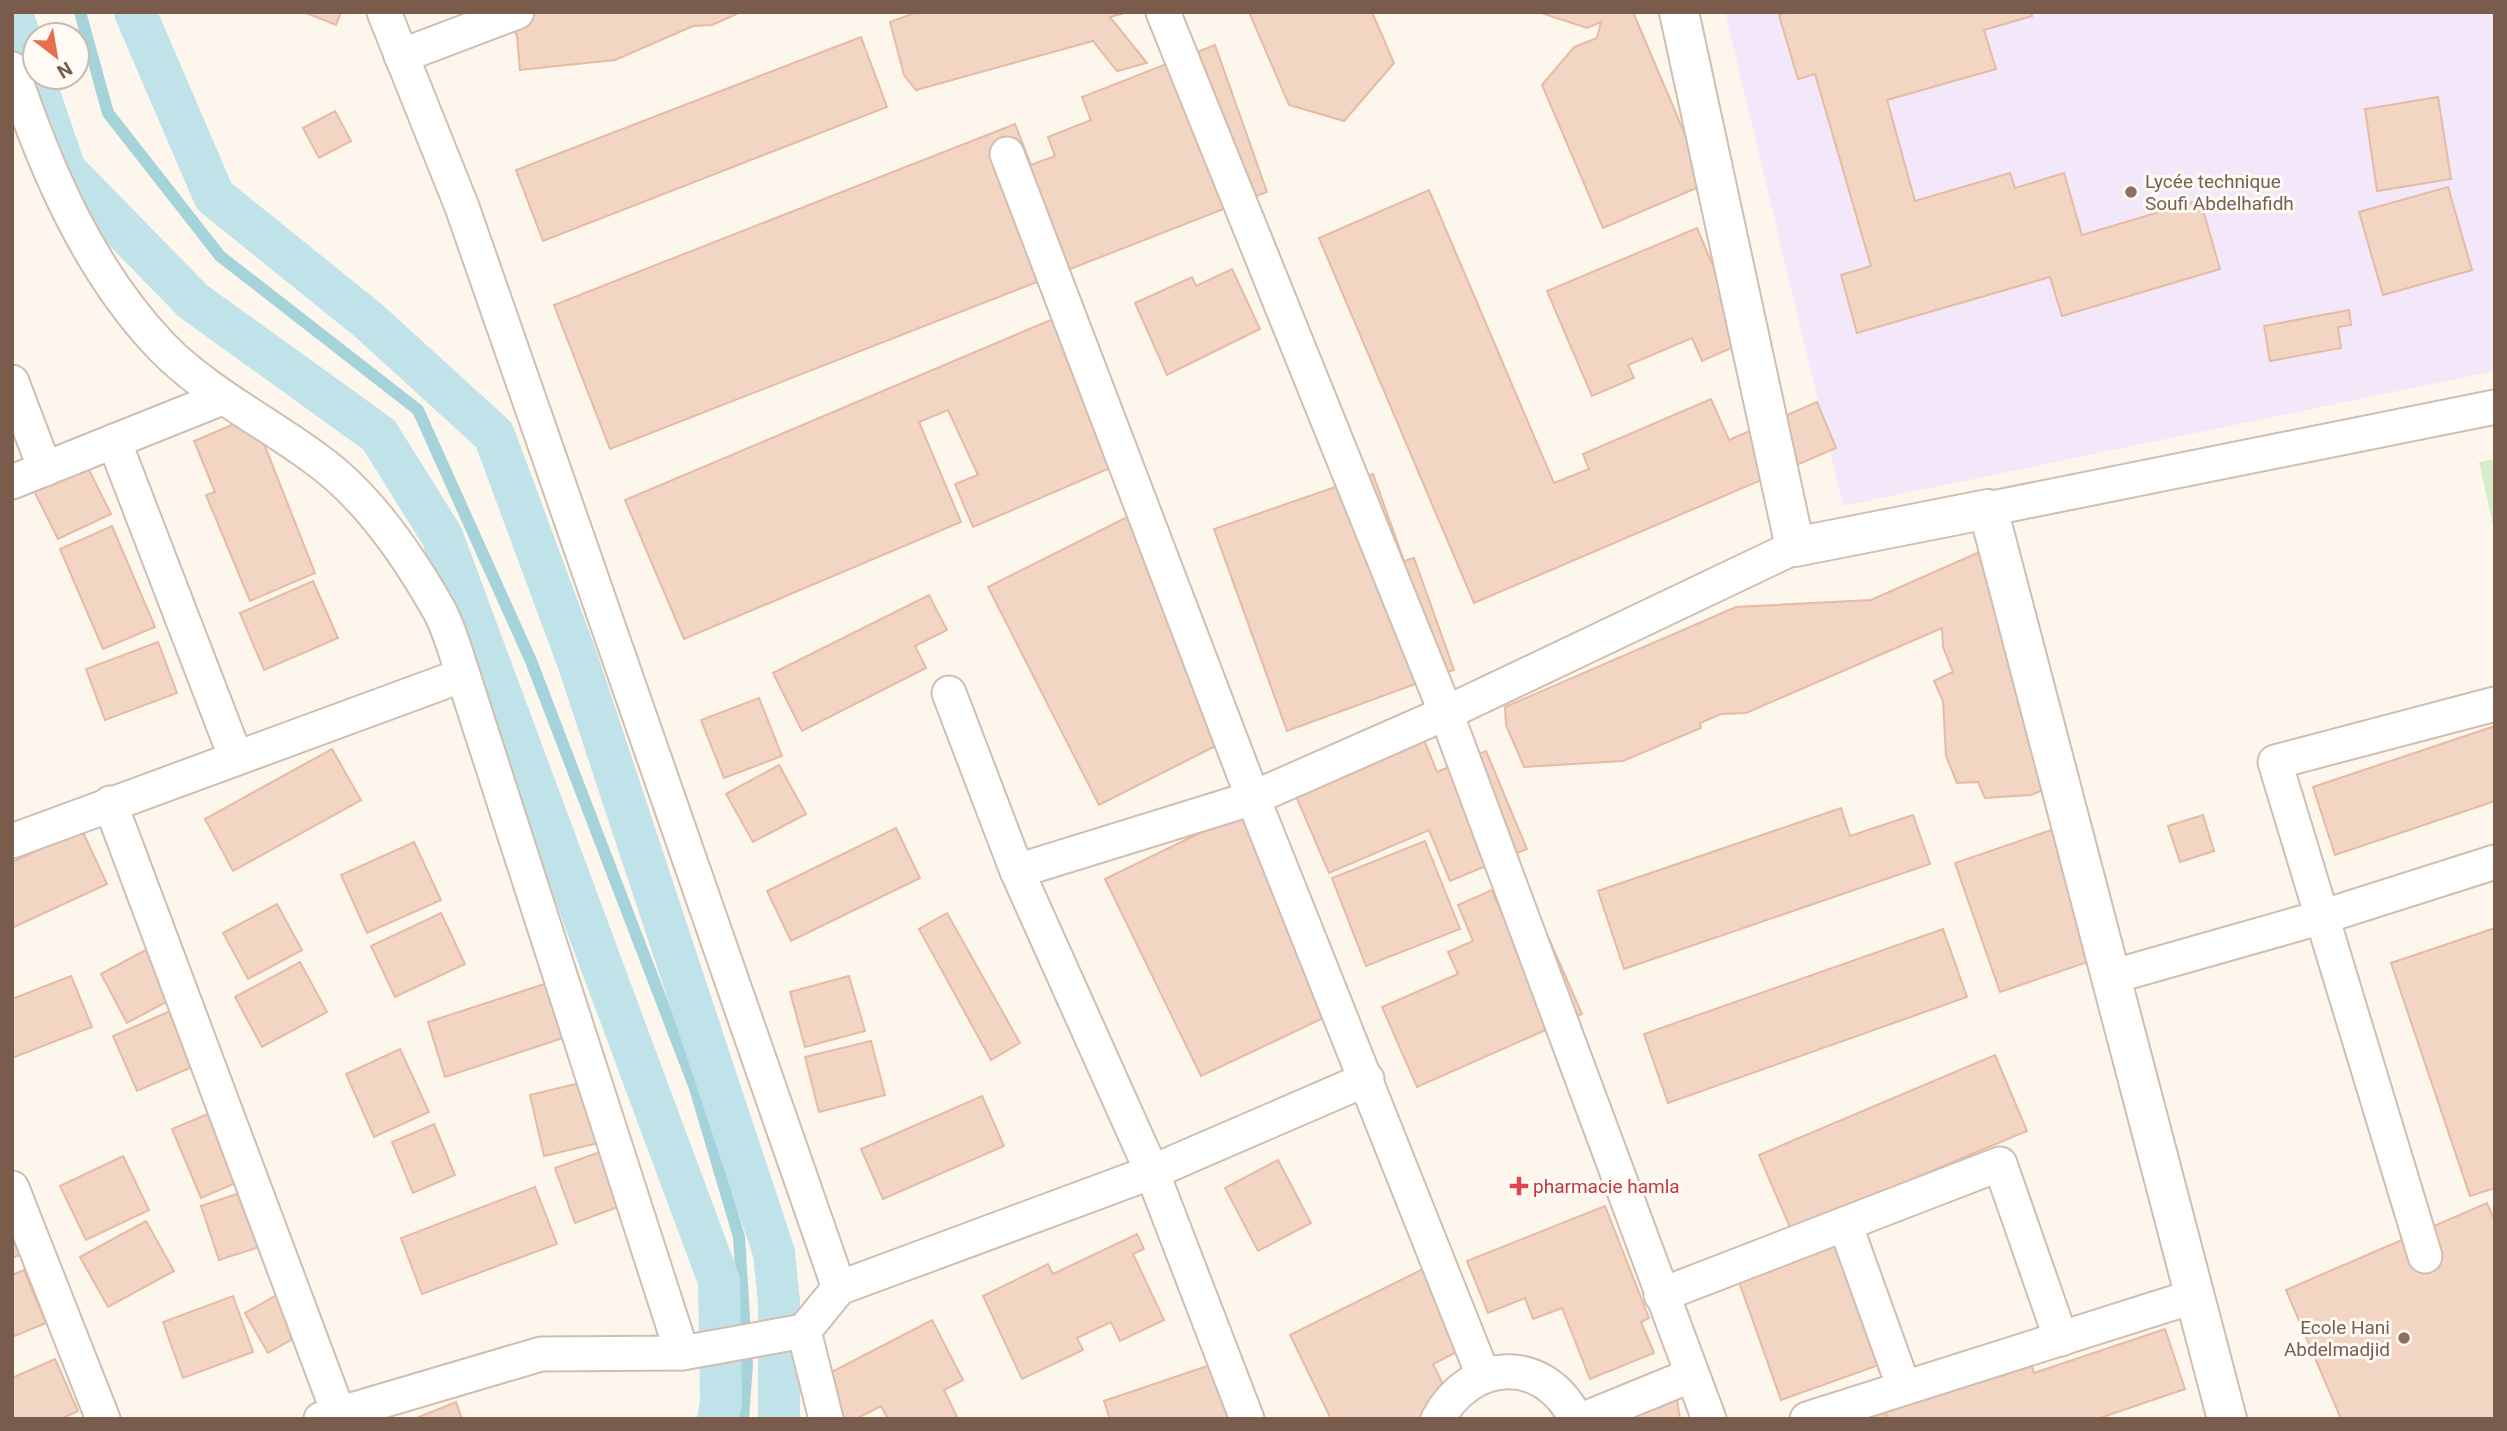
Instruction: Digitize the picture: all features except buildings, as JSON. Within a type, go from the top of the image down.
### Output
[{"type":"street","points":[[384,12],[462,207],[839,1288]]},
{"type":"street","points":[[401,56],[517,12]]},
{"type":"street","points":[[1163,12],[1446,713],[1709,1419]]},
{"type":"street","points":[[1679,12],[1795,547]]},
{"type":"street","points":[[12,69],[28,117],[72,219],[119,294],[163,347],[222,398],[318,460],[366,503],[440,612],[464,675],[682,1353]]},
{"type":"street","points":[[1007,154],[1253,798],[1483,1375]]},
{"type":"street","points":[[12,382],[45,469]]},
{"type":"street","points":[[12,482],[222,398]]},
{"type":"street","points":[[1017,870],[1253,798],[1446,713],[1795,547],[2495,407]]},
{"type":"street","points":[[114,441],[236,758]]},
{"type":"street","points":[[1988,509],[2227,1419]]},
{"type":"street","points":[[12,841],[464,675]]},
{"type":"street","points":[[949,693],[1017,870],[1152,1172],[1247,1419]]},
{"type":"street","points":[[2425,1256],[2275,762],[2495,704]]},
{"type":"street","points":[[110,803],[330,1415],[541,1354],[682,1353],[719,1349],[792,1334],[839,1288],[1152,1172],[1367,1079]]},
{"type":"street","points":[[2111,977],[2495,862]]},
{"type":"street","points":[[1661,1295],[2000,1164],[2061,1339]]},
{"type":"street","points":[[12,1188],[103,1419]]},
{"type":"street","points":[[1845,1224],[1904,1388]]},
{"type":"street","points":[[1807,1419],[2195,1296]]},
{"type":"street","points":[[792,1334],[826,1419]]},
{"type":"street","points":[[1438,1419],[1448,1400],[1463,1386],[1483,1375],[1521,1372],[1556,1389],[1569,1404],[1576,1419]]},
{"type":"street","points":[[1584,1419],[1692,1375]]},
{"type":"shaded area","name":"Lycée technique Soufi Abdelhafidh","points":[[1725,12],[2495,12],[2495,371],[1843,506]]},
{"type":"green space","points":[[2495,459],[2495,534],[2479,462]]},
{"type":"waterway","points":[[80,12],[108,113],[220,256],[418,410],[531,661],[695,1088],[739,1237],[747,1364],[743,1419]]},
{"type":"waterway","points":[[135,12],[214,196],[369,321],[494,435],[577,659],[774,1253],[779,1302],[779,1419]]},
{"type":"waterway","points":[[12,14],[65,170],[193,301],[379,435],[442,536],[719,1281],[721,1402],[718,1419]]},
{"type":"place","name":"Lycée technique Soufi Abdelhafidh","points":[[2131,192]]},
{"type":"place","name":"pharmacie hamla","points":[[1519,1186]]},
{"type":"place","name":"Ecole Hani Abdelmadjid","points":[[2404,1338]]}]
